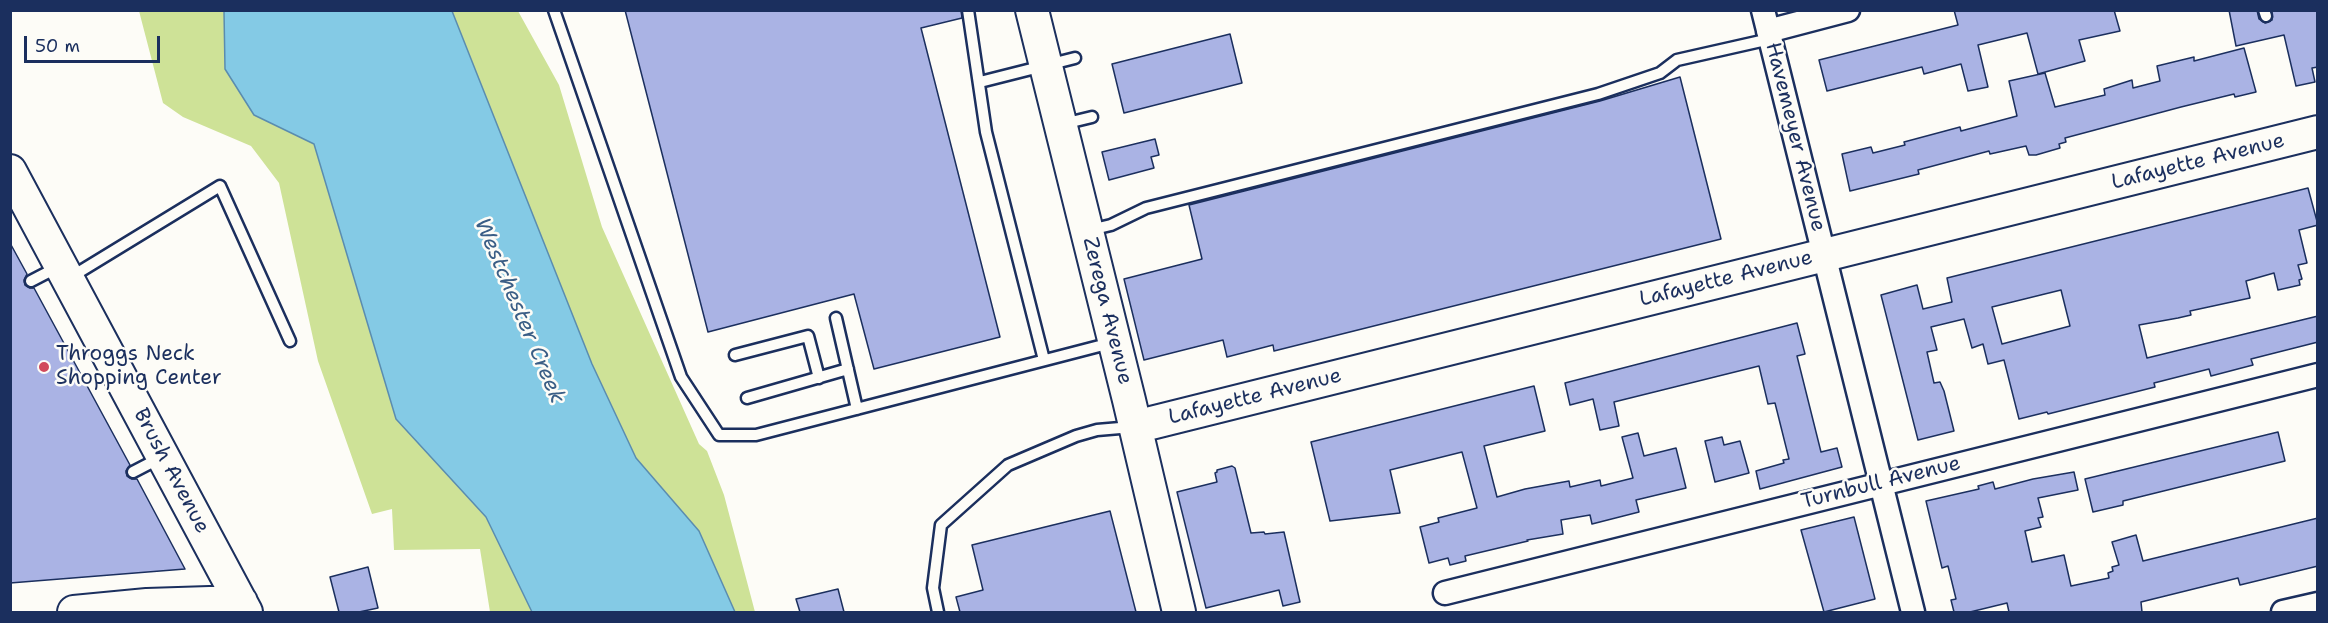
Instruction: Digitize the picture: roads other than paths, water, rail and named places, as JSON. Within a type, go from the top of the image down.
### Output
[{"type":"street","name":"Zerega Avenue","points":[[1032,10],[1060,62],[1060,124],[1179,612]]},
{"type":"street","points":[[1767,27],[1848,10]]},
{"type":"street","name":"Havemeyer Avenue","points":[[1767,27],[1914,612]]},
{"type":"street","name":"Lafayette Avenue","points":[[1135,427],[1825,255],[2316,137]]},
{"type":"street","name":"Brush Avenue","points":[[10,171],[243,607]]},
{"type":"street","name":"Turnbull Avenue","points":[[1445,593],[2318,375]]},
{"type":"street","points":[[2283,612],[2318,604]]},
{"type":"street","points":[[74,612],[147,605],[243,607]]},
{"type":"lane","points":[[554,10],[681,377],[719,435],[756,435],[1114,342]]},
{"type":"lane","points":[[968,10],[986,132],[1044,360]]},
{"type":"lane","points":[[1087,230],[1121,220],[1146,208],[1598,94],[1660,73],[1677,60],[1767,27]]},
{"type":"lane","points":[[980,82],[1060,62]]},
{"type":"lane","points":[[1060,124],[1092,117]]},
{"type":"lane","points":[[31,281],[64,272],[220,186],[290,342]]},
{"type":"lane","points":[[836,318],[857,409]]},
{"type":"lane","points":[[735,355],[808,336],[819,378]]},
{"type":"lane","points":[[747,398],[848,369]]},
{"type":"lane","points":[[938,612],[933,588],[941,525],[1008,465],[1076,436],[1097,430],[1135,427]]},
{"type":"lane","points":[[133,472],[163,456]]},
{"type":"water","name":"Westchester Creek","points":[[224,11],[452,11],[592,364],[636,458],[699,531],[735,612],[532,612],[486,517],[396,419],[314,144],[254,115],[225,69]]},
{"type":"place","name":"Throggs Neck Shopping Center","points":[[44,367]]}]
